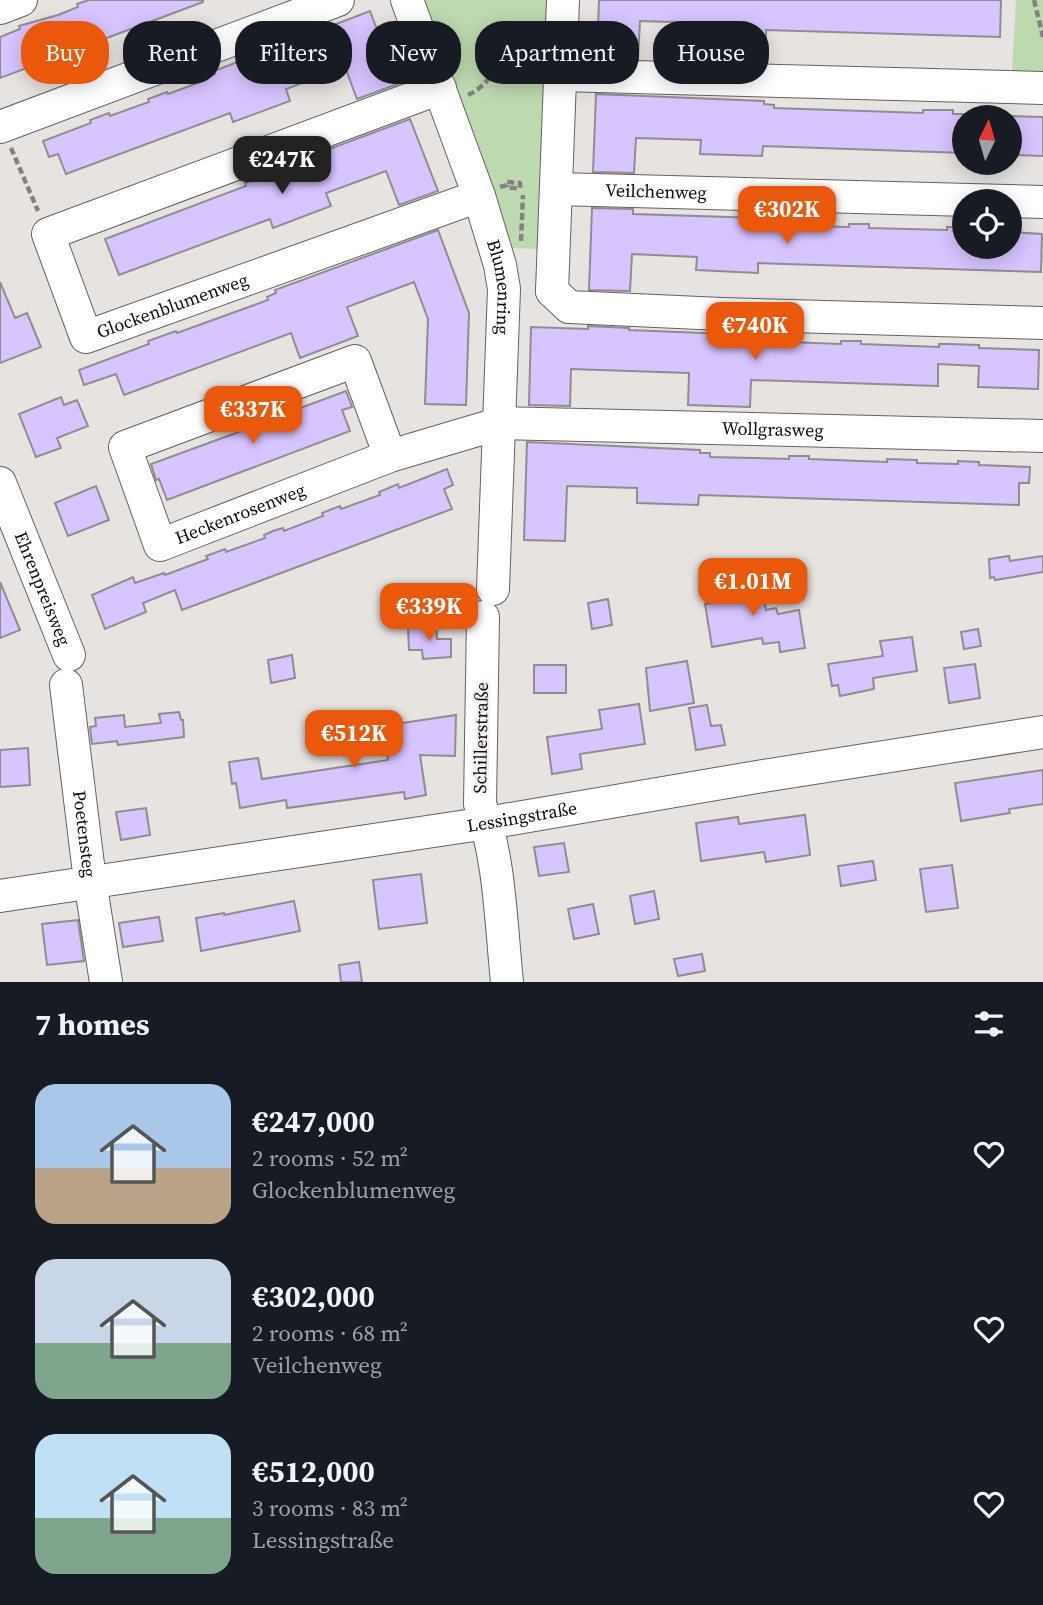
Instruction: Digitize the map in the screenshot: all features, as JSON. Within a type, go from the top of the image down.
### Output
[{"type":"street","points":[[0,8],[21,0]]},
{"type":"street","points":[[1,126],[338,0]]},
{"type":"street","name":"Blumenring","points":[[407,0],[452,93],[493,190],[504,289],[501,422],[488,603]]},
{"type":"street","points":[[558,21],[563,0]]},
{"type":"street","points":[[639,73],[1043,88]]},
{"type":"street","points":[[549,84],[556,189],[552,291]]},
{"type":"street","points":[[47,234],[452,93]]},
{"type":"street","name":"Veilchenweg","points":[[556,189],[952,199]]},
{"type":"street","name":"Glockenblumenweg","points":[[47,234],[86,337],[493,190]]},
{"type":"street","name":"Veilchenweg","points":[[1022,201],[1043,202]]},
{"type":"street","points":[[504,289],[552,291],[569,307],[1043,323]]},
{"type":"street","name":"Heckenrosenweg","points":[[390,457],[355,361],[125,447],[160,545],[390,457],[501,422]]},
{"type":"street","name":"Wollgrasweg","points":[[501,422],[1043,436]]},
{"type":"street","name":"Ehrenpreisweg","points":[[0,483],[68,670]]},
{"type":"street","name":"Schillerstraße","points":[[488,603],[480,804],[487,823],[493,857],[507,982]]},
{"type":"street","name":"Poetensteg","points":[[68,670],[90,881],[106,982]]},
{"type":"street","name":"Lessingstraße","points":[[0,895],[487,823],[1043,732]]},
{"type":"path","points":[[1034,0],[1043,37]]},
{"type":"path","points":[[452,93],[472,94],[482,84]]},
{"type":"path","points":[[1,126],[47,234]]},
{"type":"path","points":[[521,247],[523,195]]},
{"type":"path","points":[[510,215],[531,217]]},
{"type":"green space","points":[[416,0],[552,0],[551,21],[475,21],[475,84],[549,84],[544,249],[510,248],[448,84],[461,84],[461,21],[424,21]]},
{"type":"green space","points":[[1016,0],[1043,0],[1043,73],[1012,72]]},
{"type":"building","points":[[89,0],[203,0],[152,21],[123,21],[123,32],[109,37],[109,21],[37,21],[78,7],[77,4]]},
{"type":"building","points":[[599,0],[1001,0],[1000,37],[769,30],[769,21],[640,21],[639,40],[639,21],[598,21]]},
{"type":"building","points":[[370,11],[374,21],[366,21],[366,84],[398,84],[357,99],[351,84],[352,21],[344,21]]},
{"type":"building","points":[[21,25],[21,70],[0,78],[0,37],[20,29]]},
{"type":"building","points":[[235,63],[235,84],[299,84],[286,89],[290,101],[233,122],[230,113],[66,174],[58,154],[49,157],[43,141],[91,123],[90,120],[109,113],[110,116],[149,102],[148,99],[167,92],[168,94],[195,84],[221,84],[221,68]]},
{"type":"building","points":[[596,94],[764,101],[764,104],[774,105],[774,108],[923,113],[923,110],[952,110],[952,153],[763,146],[762,156],[700,154],[701,140],[636,138],[634,173],[593,172]]},
{"type":"building","points":[[1022,116],[1043,117],[1043,156],[1022,155]]},
{"type":"building","points":[[410,119],[438,191],[399,205],[386,171],[326,193],[331,206],[273,228],[270,219],[119,275],[105,239],[246,186],[245,183],[255,180],[254,177]]},
{"type":"building","points":[[592,208],[633,209],[633,214],[760,218],[760,221],[770,221],[770,225],[849,227],[849,224],[869,224],[869,228],[947,230],[947,227],[952,227],[952,259],[1022,259],[1022,233],[1042,234],[1041,272],[758,263],[758,273],[696,270],[697,257],[632,254],[630,291],[589,290]]},
{"type":"building","points":[[438,230],[469,313],[466,405],[425,404],[428,319],[414,282],[347,307],[358,336],[300,358],[291,333],[124,395],[116,374],[84,385],[79,370],[149,344],[148,341],[268,300],[267,297],[276,293],[275,290]]},
{"type":"building","points":[[0,282],[15,318],[27,313],[41,347],[0,363]]},
{"type":"building","points":[[588,326],[752,335],[752,338],[762,338],[762,341],[841,344],[841,341],[861,341],[861,344],[939,347],[939,344],[979,345],[979,348],[1039,350],[1038,389],[978,387],[979,366],[938,364],[938,386],[751,380],[750,407],[688,405],[689,373],[571,369],[570,406],[529,405],[531,327],[588,329]]},
{"type":"building","points":[[346,391],[352,407],[342,410],[350,431],[167,500],[159,479],[156,480],[151,464],[244,430],[243,426],[262,419],[263,422]]},
{"type":"building","points":[[61,397],[64,405],[77,400],[88,426],[57,438],[61,448],[36,457],[19,414]]},
{"type":"building","points":[[527,442],[700,450],[700,453],[710,453],[710,457],[789,459],[789,456],[809,456],[809,459],[887,462],[887,459],[917,460],[917,463],[979,462],[979,465],[1030,467],[1029,483],[1019,483],[1019,505],[699,495],[698,505],[637,503],[637,488],[567,486],[565,541],[524,540]]},
{"type":"building","points":[[447,469],[453,485],[444,489],[452,509],[182,610],[175,590],[143,603],[146,612],[105,629],[92,595],[133,577],[135,583],[164,573],[165,575],[208,559],[206,556],[265,538],[264,535],[273,531],[283,528],[284,531],[323,516],[322,513],[340,506],[341,509],[380,495],[379,492],[398,484],[399,488]]},
{"type":"building","points":[[96,486],[109,520],[68,536],[55,503]]},
{"type":"building","points":[[1009,556],[1010,561],[1043,556],[1043,572],[995,580],[994,577],[990,578],[989,559]]},
{"type":"building","points":[[752,569],[753,578],[760,577],[766,610],[776,608],[778,614],[799,610],[805,648],[780,652],[779,642],[763,644],[762,638],[712,647],[705,604],[737,600],[733,574]]},
{"type":"building","points":[[0,582],[20,630],[0,638]]},
{"type":"building","points":[[608,599],[612,625],[592,629],[588,603]]},
{"type":"building","points":[[436,627],[437,639],[451,639],[451,657],[423,659],[422,650],[409,650],[408,628]]},
{"type":"building","points":[[978,629],[981,646],[964,649],[961,632]]},
{"type":"building","points":[[912,637],[917,671],[873,678],[874,689],[840,696],[838,685],[832,686],[828,664],[883,656],[880,641]]},
{"type":"building","points":[[292,655],[295,678],[271,683],[268,660]]},
{"type":"building","points":[[687,661],[694,703],[650,711],[646,668]]},
{"type":"building","points":[[975,664],[980,698],[949,703],[944,668]]},
{"type":"building","points":[[534,665],[566,665],[566,693],[534,693]]},
{"type":"building","points":[[639,704],[645,744],[580,754],[582,769],[552,774],[547,737],[602,729],[599,710]]},
{"type":"building","points":[[707,705],[711,726],[721,725],[725,745],[696,750],[689,708]]},
{"type":"building","points":[[179,712],[183,720],[184,737],[118,745],[117,741],[92,744],[90,727],[96,726],[95,718],[124,715],[125,727],[161,723],[159,714]]},
{"type":"building","points":[[456,715],[455,756],[420,755],[426,795],[405,799],[404,792],[287,808],[286,800],[240,808],[236,783],[232,784],[229,762],[258,758],[262,779],[388,760],[382,726]]},
{"type":"building","points":[[28,748],[30,785],[0,787],[0,750]]},
{"type":"building","points":[[1043,770],[1043,804],[1009,809],[1010,813],[961,821],[955,783]]},
{"type":"building","points":[[146,808],[150,835],[121,840],[116,812]]},
{"type":"building","points":[[805,815],[810,855],[766,862],[764,852],[701,861],[696,823],[738,817],[739,824]]},
{"type":"building","points":[[564,843],[569,872],[539,876],[534,847]]},
{"type":"building","points":[[873,861],[876,880],[841,886],[838,866]]},
{"type":"building","points":[[952,865],[958,908],[926,912],[920,869]]},
{"type":"building","points":[[421,874],[427,923],[379,929],[373,880]]},
{"type":"building","points":[[654,891],[659,919],[635,924],[630,896]]},
{"type":"building","points":[[294,901],[300,931],[201,951],[196,918]]},
{"type":"building","points":[[593,904],[599,934],[574,939],[568,909]]},
{"type":"building","points":[[159,917],[163,941],[123,947],[119,923]]},
{"type":"building","points":[[78,920],[84,961],[47,965],[42,924]]},
{"type":"building","points":[[702,954],[705,971],[678,976],[674,959]]},
{"type":"building","points":[[359,962],[362,982],[341,982],[339,965]]}]
